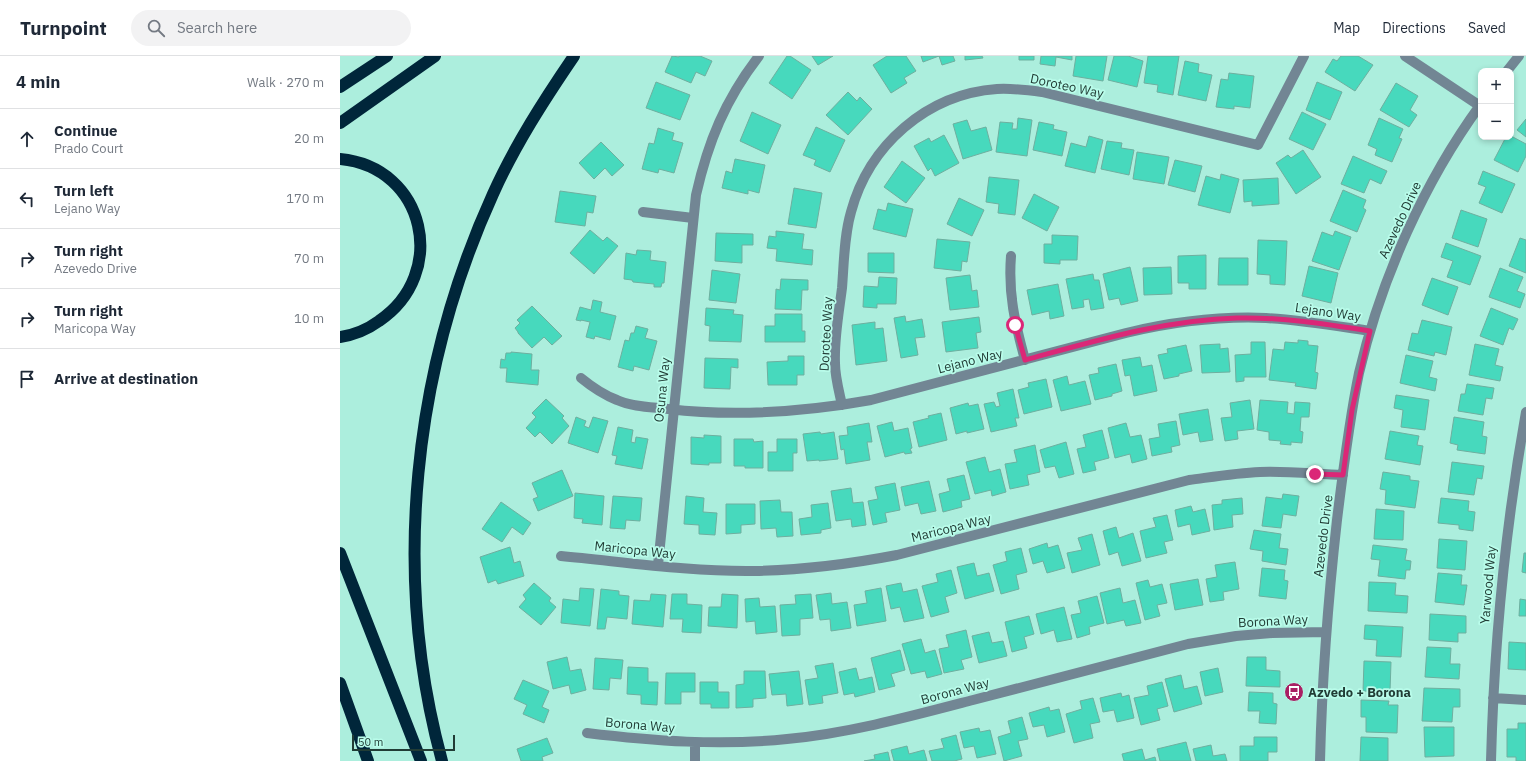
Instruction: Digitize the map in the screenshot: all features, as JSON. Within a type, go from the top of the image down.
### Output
[{"type":"highway","points":[[340,88],[387,56]]},
{"type":"highway","points":[[340,123],[435,56]]},
{"type":"highway","points":[[442,761],[426,690],[418,628],[415,567],[415,513],[418,469],[426,410],[434,367],[446,321],[463,267],[480,224],[518,144],[544,99],[574,56]]},
{"type":"highway","points":[[340,159],[365,164],[392,180],[403,192],[413,208],[421,238],[418,268],[411,285],[400,303],[387,316],[372,326],[360,332],[340,337]]},
{"type":"highway","points":[[340,553],[421,761]]},
{"type":"highway","points":[[340,683],[368,761]]},
{"type":"street","name":"Osuna Way","points":[[658,565],[696,195],[710,143],[723,112],[739,84],[759,56]]},
{"type":"street","name":"Doroteo Way","points":[[842,405],[838,386],[835,354],[847,235],[851,213],[862,181],[874,161],[887,143],[904,127],[922,114],[942,103],[963,95],[997,89],[1020,89],[1042,92],[1258,145],[1304,56]]},
{"type":"street","points":[[1405,56],[1478,104]]},
{"type":"street","points":[[1509,68],[1519,56]]},
{"type":"street","name":"Azevedo Drive","points":[[1320,761],[1321,714],[1331,570],[1352,410],[1370,331],[1384,287],[1403,239],[1433,181],[1458,138],[1478,108]]},
{"type":"street","points":[[643,212],[693,218]]},
{"type":"street","points":[[1011,256],[1010,292],[1015,325],[1025,360]]},
{"type":"street","name":"Lejano Way","points":[[581,378],[599,392],[617,400],[637,406],[699,412],[753,414],[796,411],[871,400],[1156,326],[1204,320],[1266,318],[1370,331]]},
{"type":"street","name":"Yarwood Way","points":[[1491,761],[1492,698],[1498,607],[1506,538],[1526,412]]},
{"type":"street","name":"Maricopa Way","points":[[561,556],[694,569],[754,571],[802,569],[850,564],[898,555],[1189,480],[1221,475],[1259,472],[1343,475]]},
{"type":"street","name":"Borona Way","points":[[587,733],[640,740],[694,743],[747,742],[827,734],[879,724],[1188,644],[1236,636],[1272,633],[1326,632]]},
{"type":"street","points":[[1492,698],[1526,700]]},
{"type":"street","points":[[694,743],[695,761]]},
{"type":"building","points":[[672,56],[700,56],[712,61],[705,76],[696,72],[691,83],[665,72]]},
{"type":"building","points":[[787,56],[790,56],[811,70],[792,99],[769,83]]},
{"type":"building","points":[[812,56],[833,56],[818,65]]},
{"type":"building","points":[[887,56],[906,56],[916,71],[904,78],[907,83],[891,93],[873,65]]},
{"type":"building","points":[[921,56],[939,56],[923,62]]},
{"type":"building","points":[[939,56],[953,56],[955,61],[942,65]]},
{"type":"building","points":[[965,56],[982,56],[983,58],[965,60]]},
{"type":"building","points":[[1019,56],[1034,56],[1034,60],[1019,60]]},
{"type":"building","points":[[1041,56],[1072,56],[1072,60],[1056,57],[1055,66],[1040,64]]},
{"type":"building","points":[[1076,56],[1107,56],[1103,81],[1073,76]]},
{"type":"building","points":[[1114,56],[1128,56],[1143,61],[1137,87],[1108,80]]},
{"type":"building","points":[[1148,56],[1179,56],[1173,95],[1157,92],[1158,85],[1144,83]]},
{"type":"building","points":[[1341,56],[1358,56],[1373,65],[1355,91],[1325,72],[1333,59],[1337,61]]},
{"type":"building","points":[[1185,61],[1199,64],[1198,72],[1212,75],[1206,101],[1178,95]]},
{"type":"building","points":[[1229,73],[1254,76],[1250,108],[1234,106],[1234,109],[1216,107],[1221,79],[1228,80]]},
{"type":"building","points":[[656,82],[690,95],[680,120],[646,108]]},
{"type":"building","points":[[1317,82],[1342,92],[1330,120],[1306,110]]},
{"type":"building","points":[[1396,83],[1418,96],[1410,110],[1417,115],[1409,127],[1380,110]]},
{"type":"building","points":[[848,92],[857,101],[860,97],[872,109],[848,135],[826,115]]},
{"type":"building","points":[[752,112],[781,125],[768,154],[740,141]]},
{"type":"building","points":[[1302,112],[1326,124],[1313,150],[1289,139]]},
{"type":"building","points":[[1018,118],[1032,120],[1027,156],[996,152],[1000,122],[1013,123],[1012,129],[1017,129]]},
{"type":"building","points":[[1379,118],[1403,129],[1399,138],[1402,139],[1392,162],[1375,155],[1377,149],[1368,145]]},
{"type":"building","points":[[1526,119],[1526,137],[1517,130]]},
{"type":"building","points":[[967,120],[971,131],[986,127],[992,150],[963,159],[953,124]]},
{"type":"building","points":[[1039,122],[1054,125],[1053,129],[1067,132],[1062,156],[1033,150]]},
{"type":"building","points":[[816,127],[845,140],[830,172],[814,165],[816,160],[803,155]]},
{"type":"building","points":[[658,128],[674,133],[672,140],[683,143],[674,173],[659,169],[658,173],[642,169],[649,143],[654,144]]},
{"type":"building","points":[[944,135],[959,163],[935,176],[931,168],[928,171],[914,146],[929,138],[931,142]]},
{"type":"building","points":[[1089,136],[1103,140],[1095,173],[1065,166],[1071,143],[1086,147]]},
{"type":"building","points":[[1514,138],[1526,144],[1526,156],[1518,172],[1494,160],[1504,140],[1514,140]]},
{"type":"building","points":[[1107,141],[1122,143],[1121,148],[1134,150],[1129,175],[1101,169]]},
{"type":"building","points":[[601,142],[624,165],[612,176],[605,168],[594,179],[579,163]]},
{"type":"building","points":[[1303,150],[1321,177],[1296,194],[1276,163],[1288,155],[1291,158]]},
{"type":"building","points":[[1137,152],[1169,157],[1164,184],[1133,179]]},
{"type":"building","points":[[1353,156],[1387,171],[1381,184],[1370,179],[1364,193],[1341,184]]},
{"type":"building","points":[[735,159],[765,165],[759,193],[748,190],[748,194],[722,188],[726,171],[732,173]]},
{"type":"building","points":[[1175,160],[1202,166],[1195,192],[1168,185]]},
{"type":"building","points":[[902,161],[925,178],[906,203],[884,187]]},
{"type":"building","points":[[1483,171],[1515,184],[1502,213],[1479,203],[1486,187],[1478,184]]},
{"type":"building","points":[[1221,174],[1239,179],[1230,213],[1198,205],[1206,176],[1220,180]]},
{"type":"building","points":[[989,177],[1019,180],[1015,215],[998,213],[999,204],[986,202]]},
{"type":"building","points":[[1278,178],[1279,204],[1252,206],[1252,201],[1244,202],[1243,180]]},
{"type":"building","points":[[794,188],[822,193],[816,228],[788,224]]},
{"type":"building","points":[[1343,190],[1366,200],[1363,208],[1366,210],[1357,232],[1330,221]]},
{"type":"building","points":[[560,191],[596,196],[593,213],[587,212],[585,226],[555,222]]},
{"type":"building","points":[[1034,194],[1059,207],[1047,231],[1022,218]]},
{"type":"building","points":[[959,198],[984,210],[972,236],[947,224]]},
{"type":"building","points":[[888,203],[913,209],[906,237],[873,229],[878,209],[886,211]]},
{"type":"building","points":[[1461,210],[1487,219],[1478,247],[1452,238]]},
{"type":"building","points":[[590,230],[603,241],[607,237],[618,246],[594,274],[570,253]]},
{"type":"building","points":[[776,231],[804,234],[802,249],[813,250],[812,265],[776,261],[777,249],[767,248],[769,236],[776,237]]},
{"type":"building","points":[[1335,231],[1351,237],[1339,270],[1312,261],[1322,232],[1333,236]]},
{"type":"building","points":[[716,233],[753,234],[753,245],[742,245],[742,263],[715,261]]},
{"type":"building","points":[[1052,235],[1078,236],[1077,260],[1060,260],[1060,264],[1044,263],[1044,244],[1052,244]]},
{"type":"building","points":[[1520,238],[1526,240],[1526,273],[1509,266]]},
{"type":"building","points":[[937,239],[970,242],[967,262],[962,261],[961,271],[934,268]]},
{"type":"building","points":[[1258,240],[1287,241],[1285,285],[1270,284],[1270,275],[1257,274]]},
{"type":"building","points":[[1446,243],[1481,256],[1470,285],[1447,277],[1453,261],[1441,257]]},
{"type":"building","points":[[637,250],[651,251],[650,260],[666,262],[664,283],[662,283],[661,287],[654,287],[654,284],[633,282],[632,280],[624,279],[626,253],[636,255]]},
{"type":"building","points":[[868,253],[894,253],[894,273],[868,272]]},
{"type":"building","points":[[1206,255],[1206,289],[1189,289],[1189,283],[1178,283],[1178,256]]},
{"type":"building","points":[[1219,258],[1248,258],[1248,285],[1218,285]]},
{"type":"building","points":[[1309,266],[1338,273],[1331,303],[1302,296]]},
{"type":"building","points":[[1130,267],[1138,301],[1121,305],[1119,298],[1109,300],[1103,274]]},
{"type":"building","points":[[1171,267],[1172,294],[1144,295],[1143,268]]},
{"type":"building","points":[[1500,268],[1523,277],[1517,291],[1525,294],[1520,308],[1489,297]]},
{"type":"building","points":[[712,270],[740,274],[736,303],[709,300]]},
{"type":"building","points":[[1093,274],[1094,280],[1099,280],[1104,308],[1091,310],[1089,299],[1083,300],[1084,307],[1072,309],[1066,279]]},
{"type":"building","points":[[970,275],[972,291],[977,290],[979,307],[950,310],[946,278]]},
{"type":"building","points":[[879,277],[897,278],[896,304],[877,304],[877,308],[863,307],[864,286],[878,287]]},
{"type":"building","points":[[1432,278],[1458,287],[1448,315],[1422,305]]},
{"type":"building","points":[[781,279],[808,280],[808,290],[802,290],[801,310],[775,309],[776,289],[780,290]]},
{"type":"building","points":[[1058,284],[1064,316],[1050,319],[1049,311],[1032,315],[1027,290]]},
{"type":"building","points":[[593,300],[602,302],[600,312],[616,316],[610,340],[595,336],[594,339],[586,337],[590,322],[576,320],[580,307],[591,310]]},
{"type":"building","points":[[532,306],[562,336],[552,345],[544,337],[532,348],[515,328],[520,323],[517,320]]},
{"type":"building","points":[[706,308],[734,310],[733,314],[743,315],[741,342],[709,341],[710,326],[705,325]]},
{"type":"building","points":[[1491,308],[1518,319],[1513,330],[1509,328],[1503,345],[1480,336]]},
{"type":"building","points":[[775,314],[802,314],[802,331],[805,331],[805,342],[765,342],[765,326],[775,326]]},
{"type":"building","points":[[905,316],[906,322],[922,319],[925,337],[915,338],[918,355],[901,358],[894,318]]},
{"type":"building","points":[[979,317],[981,332],[976,333],[978,348],[946,352],[942,322]]},
{"type":"building","points":[[1422,320],[1452,327],[1446,355],[1435,352],[1434,356],[1408,350],[1412,333],[1418,334]]},
{"type":"building","points":[[875,322],[875,329],[883,328],[887,361],[856,365],[852,325]]},
{"type":"building","points":[[636,326],[648,329],[645,338],[657,341],[649,370],[634,366],[633,371],[618,367],[625,340],[629,341],[631,333],[634,333]]},
{"type":"building","points":[[1298,340],[1308,341],[1308,345],[1318,346],[1315,372],[1318,373],[1316,389],[1295,386],[1296,383],[1269,380],[1273,349],[1284,350],[1285,342],[1298,343]]},
{"type":"building","points":[[1251,342],[1265,342],[1266,377],[1244,377],[1244,381],[1236,382],[1235,355],[1251,354]]},
{"type":"building","points":[[1220,344],[1220,349],[1228,348],[1230,372],[1202,373],[1200,345]]},
{"type":"building","points":[[1475,344],[1499,349],[1495,365],[1503,367],[1500,381],[1469,375]]},
{"type":"building","points":[[1186,345],[1192,371],[1179,374],[1179,376],[1164,379],[1158,355],[1168,353],[1167,349]]},
{"type":"building","points":[[506,353],[532,354],[531,370],[539,370],[538,385],[506,382],[507,368],[500,368],[501,359],[505,360]]},
{"type":"building","points":[[1406,355],[1433,361],[1429,377],[1437,379],[1435,391],[1400,383]]},
{"type":"building","points":[[788,356],[804,356],[804,375],[797,375],[797,385],[768,385],[767,362],[788,361]]},
{"type":"building","points":[[1140,357],[1142,367],[1152,365],[1157,391],[1134,396],[1130,375],[1125,376],[1122,360]]},
{"type":"building","points":[[705,358],[738,359],[738,368],[731,367],[730,389],[704,388]]},
{"type":"building","points":[[1116,364],[1122,391],[1112,394],[1112,396],[1095,400],[1089,375],[1099,373],[1098,368]]},
{"type":"building","points":[[1067,376],[1069,385],[1085,381],[1091,404],[1061,411],[1053,380]]},
{"type":"building","points":[[1046,379],[1052,407],[1024,414],[1018,390],[1029,387],[1028,383]]},
{"type":"building","points":[[1467,384],[1494,388],[1492,399],[1486,398],[1483,415],[1458,411],[1461,394],[1465,394]]},
{"type":"building","points":[[1013,389],[1019,418],[1015,418],[1017,426],[991,432],[984,404],[994,402],[996,407],[1000,406],[997,393]]},
{"type":"building","points":[[1396,395],[1429,400],[1425,430],[1401,427],[1403,410],[1394,408]]},
{"type":"building","points":[[546,399],[564,416],[562,418],[569,426],[552,444],[540,432],[535,437],[526,428],[536,417],[532,413]]},
{"type":"building","points":[[1250,400],[1254,429],[1237,431],[1238,439],[1225,441],[1221,418],[1232,417],[1230,403]]},
{"type":"building","points":[[1260,400],[1288,402],[1287,413],[1294,414],[1295,402],[1310,403],[1309,417],[1301,417],[1300,431],[1303,432],[1302,443],[1291,442],[1291,445],[1280,444],[1281,441],[1269,440],[1269,432],[1257,430]]},
{"type":"building","points":[[968,403],[969,406],[978,404],[984,429],[956,434],[950,408]]},
{"type":"building","points":[[1208,409],[1213,440],[1200,442],[1198,432],[1183,435],[1179,414]]},
{"type":"building","points":[[941,413],[947,440],[919,447],[913,422]]},
{"type":"building","points":[[576,417],[586,421],[584,426],[589,428],[593,417],[608,421],[598,453],[568,443]]},
{"type":"building","points":[[1454,417],[1484,422],[1482,436],[1487,437],[1485,454],[1457,450],[1458,445],[1450,443]]},
{"type":"building","points":[[1176,421],[1180,445],[1171,447],[1172,452],[1152,456],[1149,439],[1160,437],[1158,424]]},
{"type":"building","points":[[892,422],[894,431],[908,428],[912,448],[910,449],[912,453],[905,454],[904,452],[885,457],[877,426]]},
{"type":"building","points":[[869,423],[872,442],[867,442],[870,460],[846,464],[844,449],[841,450],[839,436],[848,435],[847,427]]},
{"type":"building","points":[[1126,423],[1130,437],[1141,435],[1147,459],[1132,463],[1130,454],[1115,458],[1108,428]]},
{"type":"building","points":[[618,427],[633,430],[631,442],[635,443],[636,437],[648,439],[642,469],[615,464],[617,456],[612,455]]},
{"type":"building","points":[[1102,430],[1109,458],[1094,462],[1096,470],[1083,473],[1077,449],[1086,447],[1083,435]]},
{"type":"building","points":[[1390,431],[1419,436],[1417,445],[1423,446],[1420,465],[1385,459]]},
{"type":"building","points":[[820,432],[821,434],[834,432],[838,459],[807,461],[803,434]]},
{"type":"building","points":[[704,435],[721,436],[721,463],[709,463],[709,465],[691,464],[691,437],[704,438]]},
{"type":"building","points":[[734,439],[753,439],[754,442],[763,441],[763,468],[745,468],[745,466],[734,466]]},
{"type":"building","points":[[777,439],[797,439],[797,453],[793,453],[793,471],[768,471],[768,452],[777,452]]},
{"type":"building","points":[[1066,442],[1074,474],[1059,478],[1055,466],[1045,468],[1040,450]]},
{"type":"building","points":[[1035,445],[1040,472],[1027,475],[1029,485],[1010,489],[1005,464],[1017,462],[1014,450]]},
{"type":"building","points":[[985,457],[989,472],[1000,469],[1006,492],[992,496],[991,490],[975,494],[966,462]]},
{"type":"building","points":[[1452,462],[1484,466],[1482,479],[1477,478],[1474,495],[1448,492]]},
{"type":"building","points":[[562,470],[573,496],[538,511],[533,499],[538,497],[532,483]]},
{"type":"building","points":[[1383,472],[1410,476],[1410,480],[1419,481],[1415,508],[1385,504],[1386,490],[1380,489]]},
{"type":"building","points":[[964,475],[970,499],[961,501],[962,507],[943,512],[939,494],[950,491],[947,479]]},
{"type":"building","points":[[929,481],[936,511],[921,514],[918,503],[905,506],[901,487]]},
{"type":"building","points":[[895,483],[900,510],[885,513],[887,522],[873,525],[868,501],[878,499],[875,487]]},
{"type":"building","points":[[851,488],[853,503],[863,502],[866,525],[852,527],[851,519],[836,521],[831,491]]},
{"type":"building","points":[[575,493],[604,496],[602,525],[582,523],[583,519],[574,518]]},
{"type":"building","points":[[1283,494],[1299,496],[1296,516],[1283,514],[1281,528],[1262,526],[1266,497],[1282,499]]},
{"type":"building","points":[[613,496],[642,498],[640,521],[626,520],[625,529],[610,528]]},
{"type":"building","points":[[686,496],[704,498],[703,512],[717,513],[715,535],[699,534],[699,525],[684,524]]},
{"type":"building","points":[[1242,498],[1243,514],[1232,515],[1233,527],[1214,530],[1212,505],[1222,504],[1222,500]]},
{"type":"building","points":[[1441,498],[1469,501],[1468,511],[1475,512],[1473,531],[1459,529],[1459,525],[1438,523]]},
{"type":"building","points":[[780,500],[781,512],[792,512],[793,536],[777,537],[776,528],[761,529],[760,501]]},
{"type":"building","points":[[501,502],[531,523],[523,535],[512,527],[502,542],[482,529]]},
{"type":"building","points":[[828,503],[831,528],[821,530],[821,533],[801,535],[799,519],[812,517],[811,505]]},
{"type":"building","points":[[726,504],[755,504],[755,524],[741,525],[741,533],[726,534]]},
{"type":"building","points":[[1191,506],[1193,512],[1205,509],[1210,531],[1192,535],[1190,524],[1178,527],[1175,510]]},
{"type":"building","points":[[1376,509],[1404,511],[1403,540],[1374,539]]},
{"type":"building","points":[[1167,515],[1173,540],[1164,542],[1167,553],[1146,558],[1140,531],[1156,527],[1153,518]]},
{"type":"building","points":[[1116,527],[1119,538],[1133,533],[1141,561],[1122,566],[1118,552],[1109,555],[1103,531]]},
{"type":"building","points":[[1254,530],[1281,534],[1279,548],[1288,549],[1286,565],[1262,561],[1263,551],[1250,549]]},
{"type":"building","points":[[1092,534],[1100,565],[1072,573],[1067,553],[1082,550],[1078,538]]},
{"type":"building","points":[[1439,539],[1467,541],[1465,570],[1437,568]]},
{"type":"building","points":[[1047,543],[1048,548],[1058,545],[1065,568],[1047,573],[1043,561],[1033,564],[1029,549]]},
{"type":"building","points":[[1373,545],[1407,549],[1405,560],[1411,561],[1410,570],[1406,570],[1405,579],[1378,576],[1380,560],[1371,559]]},
{"type":"building","points":[[510,547],[514,563],[520,561],[524,576],[498,584],[496,580],[488,583],[480,557]]},
{"type":"building","points":[[1021,548],[1027,572],[1016,575],[1019,589],[1001,594],[993,565],[1007,561],[1005,552]]},
{"type":"building","points":[[1524,553],[1526,553],[1526,573],[1522,572]]},
{"type":"building","points":[[1235,562],[1239,589],[1223,592],[1224,600],[1210,602],[1206,579],[1217,577],[1215,565]]},
{"type":"building","points":[[974,563],[977,576],[989,573],[994,591],[965,599],[957,567]]},
{"type":"building","points":[[1262,568],[1285,570],[1284,580],[1288,581],[1286,599],[1259,596]]},
{"type":"building","points":[[951,570],[957,593],[945,597],[949,612],[931,617],[922,586],[938,582],[936,574]]},
{"type":"building","points":[[1438,573],[1462,575],[1461,585],[1467,585],[1464,605],[1435,602]]},
{"type":"building","points":[[1198,579],[1203,605],[1175,610],[1170,584]]},
{"type":"building","points":[[1148,580],[1150,587],[1162,584],[1167,603],[1157,605],[1160,616],[1145,620],[1136,583]]},
{"type":"building","points":[[1369,582],[1396,583],[1395,595],[1408,596],[1407,613],[1368,611]]},
{"type":"building","points":[[534,583],[551,598],[549,601],[556,607],[541,625],[519,607],[526,599],[523,595]]},
{"type":"building","points":[[901,583],[903,592],[917,589],[924,618],[904,622],[900,607],[891,609],[886,586]]},
{"type":"building","points":[[580,588],[594,589],[590,626],[561,623],[563,599],[579,601]]},
{"type":"building","points":[[881,588],[886,621],[857,626],[854,605],[867,603],[865,591]]},
{"type":"building","points":[[1120,588],[1123,603],[1135,600],[1141,623],[1126,626],[1124,620],[1107,624],[1100,593]]},
{"type":"building","points":[[601,589],[619,591],[619,595],[629,596],[627,619],[607,617],[605,629],[597,629]]},
{"type":"building","points":[[831,593],[832,604],[847,602],[851,628],[831,631],[830,619],[820,620],[816,595]]},
{"type":"building","points":[[651,594],[666,595],[663,627],[632,624],[634,600],[650,601]]},
{"type":"building","points":[[672,594],[687,594],[687,604],[702,605],[701,633],[682,632],[683,619],[670,619]]},
{"type":"building","points":[[722,594],[738,595],[737,628],[708,626],[709,607],[721,607]]},
{"type":"building","points":[[811,594],[813,618],[800,619],[800,635],[782,636],[780,605],[796,604],[795,595]]},
{"type":"building","points":[[1097,596],[1104,623],[1089,627],[1090,634],[1077,638],[1071,615],[1081,613],[1078,601]]},
{"type":"building","points":[[759,598],[760,607],[775,606],[777,632],[756,634],[755,621],[746,622],[745,599]]},
{"type":"building","points":[[1520,599],[1526,600],[1526,616],[1519,616]]},
{"type":"building","points":[[1064,607],[1072,639],[1057,642],[1054,630],[1041,634],[1036,614]]},
{"type":"building","points":[[1430,614],[1466,616],[1466,633],[1458,633],[1458,642],[1429,640]]},
{"type":"building","points":[[1029,616],[1034,634],[1024,637],[1027,648],[1012,652],[1005,622]]},
{"type":"building","points":[[1365,625],[1403,627],[1401,657],[1376,656],[1377,640],[1364,639]]},
{"type":"building","points":[[966,630],[972,657],[961,660],[964,669],[944,673],[939,649],[949,647],[946,635]]},
{"type":"building","points":[[989,632],[992,643],[1003,641],[1007,656],[979,663],[972,636]]},
{"type":"building","points":[[921,639],[925,653],[935,650],[942,674],[927,678],[925,671],[911,674],[902,644]]},
{"type":"building","points":[[1509,642],[1526,643],[1526,670],[1508,669]]},
{"type":"building","points":[[1427,647],[1451,648],[1450,664],[1460,664],[1459,679],[1425,677]]},
{"type":"building","points":[[900,650],[905,670],[891,674],[895,686],[879,690],[871,658]]},
{"type":"building","points":[[567,657],[570,671],[581,669],[586,690],[571,694],[569,685],[553,689],[547,662]]},
{"type":"building","points":[[1247,657],[1266,657],[1266,670],[1280,671],[1280,687],[1246,686]]},
{"type":"building","points":[[595,658],[623,660],[621,679],[610,678],[609,690],[593,689]]},
{"type":"building","points":[[1364,661],[1391,662],[1390,692],[1363,691]]},
{"type":"building","points":[[833,663],[838,693],[822,696],[823,703],[809,705],[805,680],[818,678],[815,666]]},
{"type":"building","points":[[628,667],[648,668],[648,682],[658,682],[657,705],[641,704],[641,695],[627,694]]},
{"type":"building","points":[[856,668],[859,680],[872,677],[875,692],[855,697],[854,693],[844,695],[839,672]]},
{"type":"building","points":[[1218,668],[1223,692],[1205,696],[1200,672]]},
{"type":"building","points":[[744,671],[765,671],[766,698],[753,699],[753,707],[736,708],[736,685],[744,684]]},
{"type":"building","points":[[799,671],[803,704],[787,706],[786,694],[772,695],[769,674]]},
{"type":"building","points":[[666,673],[695,673],[695,692],[681,692],[681,704],[665,704]]},
{"type":"building","points":[[1181,675],[1184,689],[1197,686],[1202,704],[1174,712],[1165,679]]},
{"type":"building","points":[[523,680],[549,691],[542,707],[549,710],[544,723],[523,714],[527,705],[514,699]]},
{"type":"building","points":[[700,682],[718,682],[718,692],[729,692],[729,708],[711,708],[711,704],[700,704]]},
{"type":"building","points":[[1162,682],[1168,706],[1157,709],[1160,720],[1141,725],[1134,698],[1149,695],[1147,686]]},
{"type":"building","points":[[1424,688],[1460,689],[1460,707],[1453,707],[1452,722],[1422,721]]},
{"type":"building","points":[[1249,692],[1273,693],[1273,703],[1277,704],[1276,724],[1259,723],[1260,711],[1248,711]]},
{"type":"building","points":[[1121,693],[1122,697],[1129,695],[1134,718],[1117,722],[1114,710],[1103,712],[1100,698]]},
{"type":"building","points":[[1093,698],[1100,722],[1090,724],[1093,738],[1074,743],[1066,714],[1082,709],[1080,701]]},
{"type":"building","points":[[1361,700],[1389,701],[1388,705],[1398,705],[1397,733],[1366,732],[1366,717],[1361,717]]},
{"type":"building","points":[[1049,707],[1050,711],[1059,709],[1065,732],[1047,737],[1044,725],[1033,727],[1029,713]]},
{"type":"building","points":[[1022,717],[1028,739],[1018,741],[1022,756],[1004,761],[998,737],[1011,733],[1008,721]]},
{"type":"building","points":[[1518,723],[1526,723],[1526,761],[1516,761],[1516,757],[1507,757],[1507,729],[1518,729]]},
{"type":"building","points":[[1424,727],[1454,727],[1454,756],[1425,757]]},
{"type":"building","points":[[979,728],[980,732],[990,730],[996,754],[977,758],[974,746],[964,748],[960,732]]},
{"type":"building","points":[[956,735],[962,759],[954,761],[932,761],[929,751],[944,748],[941,739]]},
{"type":"building","points":[[1254,737],[1277,737],[1277,752],[1268,752],[1268,761],[1240,761],[1240,746],[1254,746]]},
{"type":"building","points":[[1361,737],[1388,738],[1388,761],[1360,761]]},
{"type":"building","points":[[547,738],[553,753],[542,757],[543,761],[521,761],[517,749]]},
{"type":"building","points":[[1186,742],[1191,761],[1160,761],[1157,749]]},
{"type":"building","points":[[1211,745],[1213,756],[1225,754],[1227,761],[1196,761],[1193,749]]},
{"type":"building","points":[[907,746],[909,754],[924,750],[927,761],[894,761],[891,750]]},
{"type":"building","points":[[1142,749],[1145,760],[1155,757],[1156,761],[1124,761],[1122,754]]},
{"type":"building","points":[[888,752],[890,761],[864,761],[875,759],[874,755]]},
{"type":"place","name":"Azvedo + Borona","points":[[1294,692]]},
{"type":"route","points":[[1015,325],[1025,360],[1156,326],[1204,320],[1266,318],[1370,331],[1352,410],[1343,475],[1315,474]]}]
